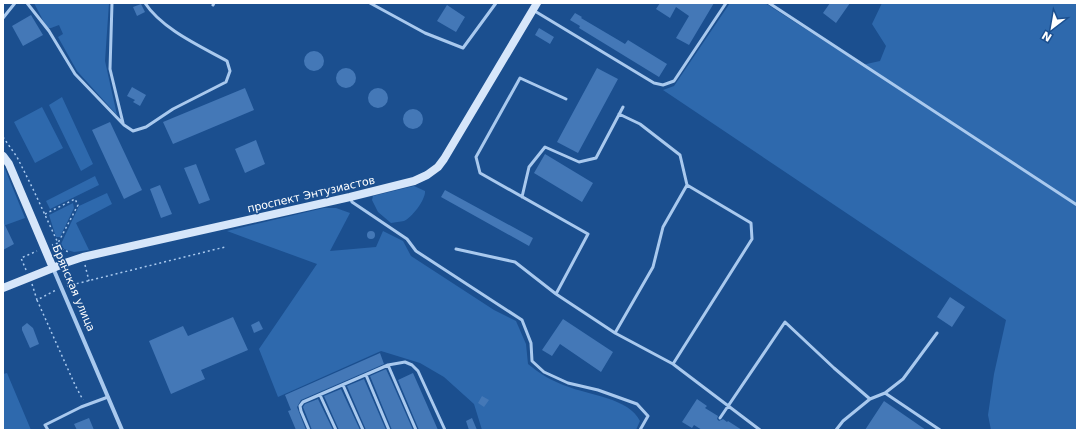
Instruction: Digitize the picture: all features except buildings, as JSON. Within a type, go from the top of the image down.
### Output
[{"type":"street","name":"проспект Энтузиастов","points":[[3,288],[83,257],[350,197],[414,181],[427,175],[438,167],[450,150],[535,6]]},
{"type":"street","name":"Брянская улица","points":[[3,156],[9,164],[122,430]]},
{"type":"lane","points":[[3,18],[15,3]]},
{"type":"lane","points":[[27,3],[50,31],[75,74],[124,125],[133,132],[146,126],[173,109],[226,82],[230,71],[227,61],[177,33],[150,10],[146,3]]},
{"type":"lane","points":[[112,3],[110,69],[124,125]]},
{"type":"lane","points":[[370,3],[425,33],[463,48],[496,3]]},
{"type":"lane","points":[[535,6],[654,83],[663,85],[674,81],[726,3]]},
{"type":"lane","points":[[768,3],[1077,205]]},
{"type":"lane","points":[[556,294],[588,234],[480,173],[476,157],[520,78],[566,99]]},
{"type":"lane","points":[[522,197],[529,167],[545,147],[579,162],[596,158],[623,107]]},
{"type":"lane","points":[[615,333],[653,267],[663,227],[687,185],[680,156],[640,124],[619,114]]},
{"type":"lane","points":[[672,364],[752,239],[751,223],[687,185]]},
{"type":"lane","points":[[350,197],[352,202],[407,239],[416,251],[522,320],[531,343],[532,362],[544,372],[568,383],[598,390],[636,404],[648,416],[640,430]]},
{"type":"lane","points":[[456,249],[515,262],[556,294],[615,333],[672,364],[729,405],[760,430]]},
{"type":"lane","points":[[720,418],[785,322],[870,399]]},
{"type":"lane","points":[[836,430],[843,421],[870,399],[886,393],[903,379],[936,333]]},
{"type":"lane","points":[[309,430],[301,411],[300,406],[303,402],[388,365],[405,362],[412,365],[418,372],[445,430]]},
{"type":"lane","points":[[388,365],[416,430]]},
{"type":"lane","points":[[366,375],[389,430]]},
{"type":"lane","points":[[344,384],[363,430]]},
{"type":"lane","points":[[886,393],[940,430]]},
{"type":"lane","points":[[320,395],[336,430]]},
{"type":"lane","points":[[48,430],[45,425],[108,397]]},
{"type":"path","points":[[3,137],[17,156],[60,248],[64,251],[76,253],[82,252],[89,281]]},
{"type":"path","points":[[45,214],[75,199],[78,205],[58,243],[21,258],[37,300],[85,406]]},
{"type":"path","points":[[37,300],[62,287],[225,247]]},
{"type":"shaded area","points":[[34,3],[109,3],[105,61],[117,115],[77,71],[58,37],[63,34],[59,25],[47,28]]},
{"type":"shaded area","points":[[730,3],[765,3],[862,65],[880,61],[886,46],[872,24],[882,3],[1077,3],[1077,430],[991,430],[988,415],[994,374],[1006,320],[663,90],[674,86]]},
{"type":"shaded area","points":[[62,97],[93,164],[81,171],[49,105]]},
{"type":"shaded area","points":[[42,107],[63,148],[35,163],[14,122]]},
{"type":"shaded area","points":[[3,164],[25,218],[3,226]]},
{"type":"shaded area","points":[[95,176],[99,185],[50,209],[46,201]]},
{"type":"shaded area","points":[[414,186],[425,191],[425,194],[418,208],[407,219],[404,221],[391,223],[378,212],[372,200],[373,196]]},
{"type":"shaded area","points":[[107,193],[112,204],[76,223],[89,250],[74,252],[64,249],[61,244],[79,206]]},
{"type":"shaded area","points":[[73,203],[74,208],[60,237],[56,237],[49,215]]},
{"type":"shaded area","points":[[324,208],[336,208],[350,213],[330,251],[376,247],[383,231],[403,241],[411,256],[494,310],[516,321],[526,344],[528,364],[556,382],[607,398],[627,407],[635,413],[640,421],[636,430],[482,430],[474,404],[444,377],[420,363],[381,351],[278,397],[259,349],[317,264],[227,231]]},
{"type":"shaded area","points":[[7,373],[31,430],[3,430],[3,374]]}]
